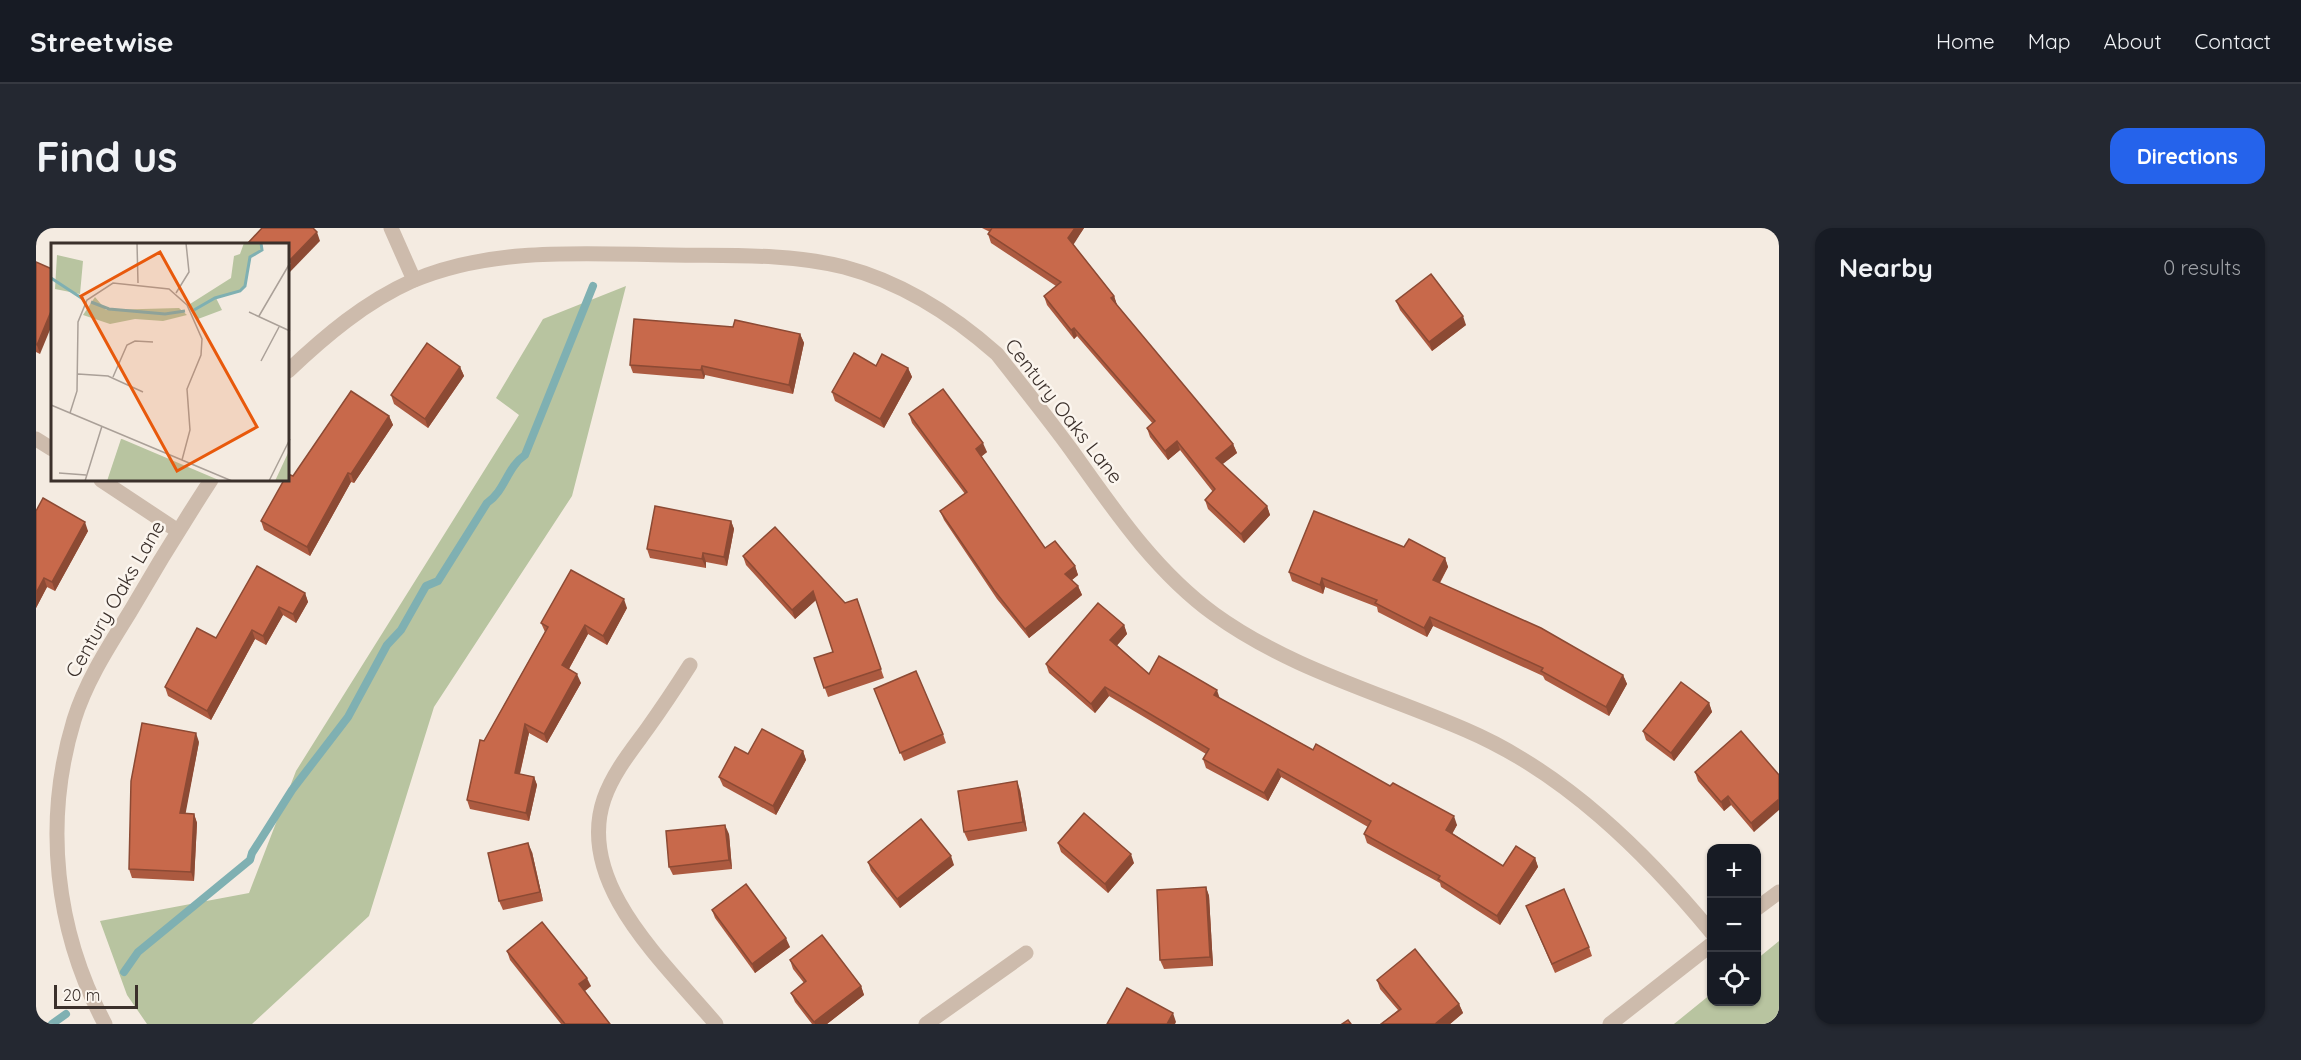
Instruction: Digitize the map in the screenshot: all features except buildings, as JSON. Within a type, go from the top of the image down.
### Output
[{"type":"street","points":[[391,228],[414,280]]},
{"type":"street","name":"Century Oaks Lane","points":[[290,369],[350,317],[414,280],[454,267],[554,254],[751,256],[801,259],[845,267],[877,278],[927,302],[971,331],[997,354],[1149,555],[1197,600],[1282,655],[1468,730],[1517,755],[1575,796],[1636,849],[1707,927]]},
{"type":"street","points":[[36,439],[51,448]]},
{"type":"street","points":[[104,482],[178,531]]},
{"type":"street","name":"Century Oaks Lane","points":[[105,1024],[85,983],[67,927],[59,888],[56,823],[62,772],[74,720],[97,668],[210,482]]},
{"type":"street","points":[[690,665],[618,770],[604,799],[599,847],[604,873],[613,896],[630,921],[716,1024]]},
{"type":"street","points":[[1761,905],[1779,892]]},
{"type":"street","points":[[1610,1024],[1707,948]]},
{"type":"street","points":[[926,1024],[1026,953]]},
{"type":"green space","points":[[626,286],[572,496],[434,707],[369,916],[252,1024],[147,1024],[127,995],[100,921],[249,893],[296,771],[519,415],[496,398],[543,319]]},
{"type":"green space","points":[[1779,941],[1779,1024],[1674,1024],[1707,997],[1707,1006],[1761,1006],[1761,956]]},
{"type":"waterway","points":[[124,972],[138,952],[250,860],[252,853],[292,790],[348,717],[387,645],[401,630],[426,586],[438,581],[487,503],[525,455],[593,286]]},
{"type":"waterway","points":[[52,1024],[66,1014]]}]
